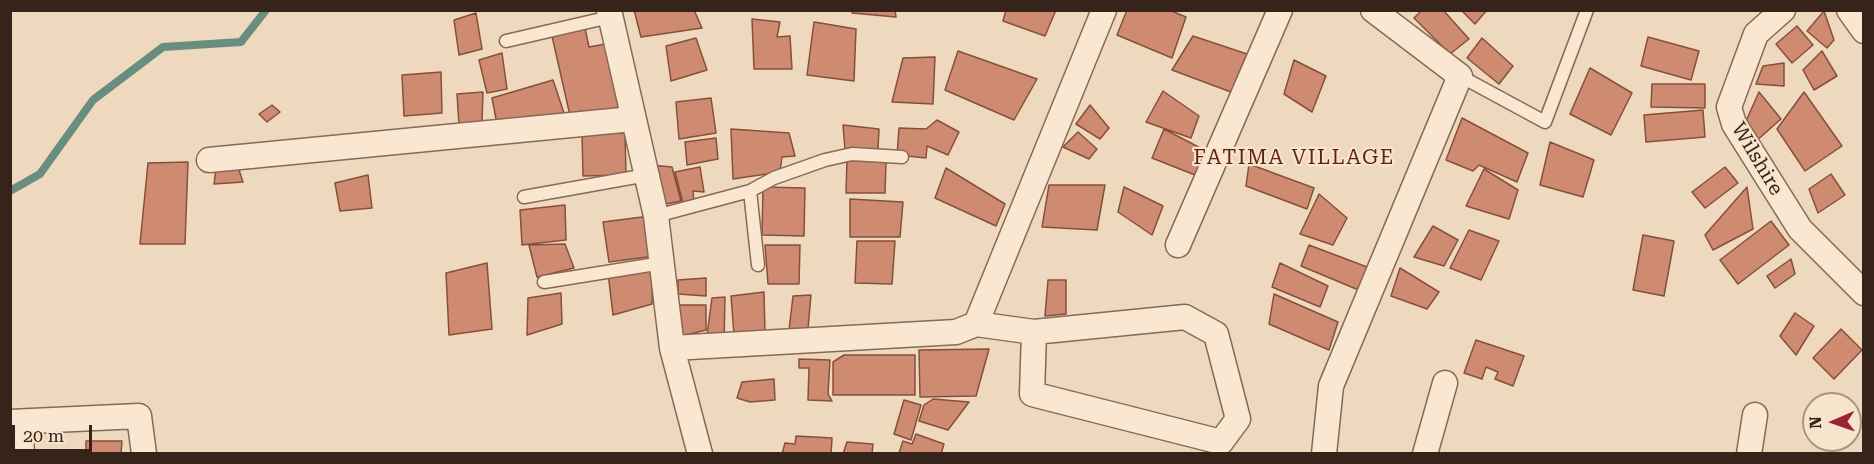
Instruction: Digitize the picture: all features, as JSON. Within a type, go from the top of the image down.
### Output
[{"type":"street","points":[[976,324],[1104,10]]},
{"type":"street","points":[[1178,245],[1280,10]]},
{"type":"street","points":[[1324,453],[1331,386],[1460,76],[1373,10]]},
{"type":"street","name":"Wilshire","points":[[1783,10],[1756,34],[1729,106],[1731,115],[1734,124],[1800,229],[1863,293]]},
{"type":"street","points":[[1849,10],[1863,31]]},
{"type":"street","points":[[609,14],[656,216],[672,348],[700,453]]},
{"type":"street","points":[[208,160],[633,119]]},
{"type":"street","points":[[672,348],[956,332],[976,324],[1034,332],[1185,317],[1216,334],[1238,419],[1221,442],[1032,394],[1034,332]]},
{"type":"street","points":[[1425,453],[1445,383]]},
{"type":"street","points":[[1749,453],[1755,415]]},
{"type":"street","points":[[22,453],[15,422],[138,416],[144,453]]},
{"type":"lane","points":[[1460,76],[1545,122],[1587,10]]},
{"type":"lane","points":[[506,41],[609,14]]},
{"type":"lane","points":[[656,216],[750,191],[774,178],[834,158],[852,154],[902,157]]},
{"type":"lane","points":[[524,197],[647,175]]},
{"type":"lane","points":[[750,191],[758,265]]},
{"type":"lane","points":[[544,282],[662,263]]},
{"type":"building","points":[[634,10],[694,10],[702,28],[641,37]]},
{"type":"building","points":[[852,10],[895,10],[896,17],[852,13]]},
{"type":"building","points":[[1006,10],[1056,10],[1045,36],[1003,21]]},
{"type":"building","points":[[1127,10],[1169,10],[1186,17],[1172,58],[1117,35]]},
{"type":"building","points":[[1422,10],[1443,10],[1469,39],[1450,54],[1414,18]]},
{"type":"building","points":[[1461,10],[1487,10],[1475,24]]},
{"type":"building","points":[[1824,11],[1834,40],[1827,48],[1807,31]]},
{"type":"building","points":[[476,13],[482,49],[459,55],[454,20]]},
{"type":"building","points":[[752,19],[780,22],[777,37],[790,36],[792,69],[754,69]]},
{"type":"building","points":[[814,22],[856,29],[854,81],[807,75]]},
{"type":"building","points":[[1797,26],[1813,45],[1792,63],[1776,44]]},
{"type":"building","points":[[585,28],[589,47],[611,43],[625,108],[571,120],[552,36]]},
{"type":"building","points":[[1193,36],[1247,54],[1231,92],[1172,70]]},
{"type":"building","points":[[1648,37],[1699,51],[1691,80],[1641,66]]},
{"type":"building","points":[[696,38],[707,70],[671,81],[666,46]]},
{"type":"building","points":[[1482,38],[1513,66],[1499,84],[1467,58]]},
{"type":"building","points":[[958,51],[1037,79],[1014,120],[945,90]]},
{"type":"building","points":[[1822,51],[1837,76],[1814,90],[1803,70]]},
{"type":"building","points":[[502,53],[507,89],[487,93],[479,60]]},
{"type":"building","points":[[935,57],[933,104],[892,102],[903,58]]},
{"type":"building","points":[[1294,60],[1326,76],[1312,112],[1284,94]]},
{"type":"building","points":[[1784,63],[1784,86],[1756,84],[1763,66]]},
{"type":"building","points":[[1590,68],[1632,93],[1611,135],[1570,114]]},
{"type":"building","points":[[441,72],[442,113],[404,116],[402,75]]},
{"type":"building","points":[[553,80],[566,119],[497,124],[492,98]]},
{"type":"building","points":[[1652,84],[1705,84],[1705,108],[1651,107]]},
{"type":"building","points":[[1163,91],[1199,116],[1191,138],[1146,122]]},
{"type":"building","points":[[483,92],[482,122],[459,125],[457,94]]},
{"type":"building","points":[[1759,92],[1781,119],[1755,142],[1746,121]]},
{"type":"building","points":[[1804,92],[1842,146],[1805,171],[1777,129]]},
{"type":"building","points":[[711,98],[716,133],[679,139],[676,102]]},
{"type":"building","points":[[272,105],[280,112],[267,122],[259,114]]},
{"type":"building","points":[[1090,105],[1109,128],[1100,139],[1076,124]]},
{"type":"building","points":[[1703,110],[1705,137],[1646,142],[1644,115]]},
{"type":"building","points":[[1462,118],[1528,153],[1517,182],[1479,165],[1473,171],[1446,160]]},
{"type":"building","points":[[937,120],[959,132],[948,155],[927,146],[926,158],[897,155],[899,128],[926,129]]},
{"type":"building","points":[[843,125],[879,129],[878,149],[845,149]]},
{"type":"building","points":[[731,129],[789,133],[795,156],[782,157],[780,172],[733,179]]},
{"type":"building","points":[[1164,129],[1212,154],[1205,179],[1152,158]]},
{"type":"building","points":[[1078,132],[1097,149],[1089,159],[1063,147]]},
{"type":"building","points":[[625,133],[626,175],[583,176],[582,134]]},
{"type":"building","points":[[716,138],[718,159],[687,165],[685,142]]},
{"type":"building","points":[[1550,142],[1594,160],[1583,197],[1540,185]]},
{"type":"building","points":[[847,159],[886,161],[885,193],[846,193]]},
{"type":"building","points":[[217,161],[236,161],[243,182],[214,184]]},
{"type":"building","points":[[188,162],[185,244],[140,244],[148,163]]},
{"type":"building","points":[[1249,164],[1314,188],[1307,209],[1246,186]]},
{"type":"building","points":[[651,165],[672,167],[681,201],[661,205]]},
{"type":"building","points":[[700,167],[704,192],[693,191],[694,202],[683,203],[675,172]]},
{"type":"building","points":[[1725,167],[1738,183],[1705,208],[1692,192]]},
{"type":"building","points":[[946,168],[1005,204],[996,226],[935,198]]},
{"type":"building","points":[[1484,169],[1518,190],[1509,219],[1466,206]]},
{"type":"building","points":[[1831,174],[1845,195],[1818,213],[1809,189]]},
{"type":"building","points":[[368,175],[372,208],[340,211],[335,183]]},
{"type":"building","points":[[1049,185],[1105,185],[1097,230],[1042,227]]},
{"type":"building","points":[[763,187],[805,188],[804,236],[762,235]]},
{"type":"building","points":[[1124,187],[1163,206],[1152,235],[1118,212]]},
{"type":"building","points":[[1747,187],[1753,229],[1713,250],[1705,235]]},
{"type":"building","points":[[1319,194],[1347,218],[1333,245],[1300,234]]},
{"type":"building","points":[[850,199],[903,202],[900,237],[850,237]]},
{"type":"building","points":[[565,205],[566,240],[522,245],[520,210]]},
{"type":"building","points":[[650,216],[655,256],[609,262],[603,222]]},
{"type":"building","points":[[1771,221],[1789,245],[1738,284],[1720,260]]},
{"type":"building","points":[[1433,226],[1458,240],[1444,266],[1414,257]]},
{"type":"building","points":[[1469,230],[1499,241],[1481,280],[1450,268]]},
{"type":"building","points":[[1643,235],[1674,241],[1664,296],[1633,290]]},
{"type":"building","points":[[857,241],[895,241],[892,284],[855,283]]},
{"type":"building","points":[[565,244],[574,268],[537,277],[529,245]]},
{"type":"building","points":[[765,245],[800,245],[799,284],[768,284]]},
{"type":"building","points":[[1309,245],[1375,270],[1361,291],[1301,266]]},
{"type":"building","points":[[1791,259],[1795,274],[1775,288],[1767,276]]},
{"type":"building","points":[[487,263],[492,329],[449,335],[446,273]]},
{"type":"building","points":[[1280,263],[1328,286],[1320,307],[1272,287]]},
{"type":"building","points":[[1400,268],[1439,292],[1427,309],[1391,296]]},
{"type":"building","points":[[653,271],[652,304],[613,315],[608,273]]},
{"type":"building","points":[[706,278],[706,296],[678,294],[678,280]]},
{"type":"building","points":[[1048,280],[1066,280],[1066,314],[1045,316]]},
{"type":"building","points":[[764,292],[765,333],[734,335],[731,296]]},
{"type":"building","points":[[561,293],[562,324],[527,335],[528,298]]},
{"type":"building","points":[[1274,294],[1338,322],[1329,350],[1269,324]]},
{"type":"building","points":[[811,295],[807,340],[788,339],[793,296]]},
{"type":"building","points":[[725,297],[724,343],[706,342],[712,298]]},
{"type":"building","points":[[678,305],[706,305],[706,330],[682,336]]},
{"type":"building","points":[[1795,313],[1814,326],[1796,355],[1780,336]]},
{"type":"building","points":[[1841,329],[1862,350],[1834,379],[1813,358]]},
{"type":"building","points":[[1476,340],[1524,356],[1513,386],[1495,379],[1498,372],[1486,367],[1482,379],[1464,373]]},
{"type":"building","points":[[989,349],[976,396],[920,397],[919,350]]},
{"type":"building","points":[[844,355],[915,355],[915,395],[833,395],[833,362]]},
{"type":"building","points":[[799,359],[830,360],[828,394],[832,401],[808,400],[809,368],[799,368]]},
{"type":"building","points":[[774,379],[775,400],[750,402],[737,398],[742,382]]},
{"type":"building","points":[[933,399],[969,402],[948,430],[919,421],[924,405]]},
{"type":"building","points":[[904,400],[921,405],[911,440],[894,434]]},
{"type":"building","points":[[916,434],[944,444],[941,454],[899,453],[903,441],[912,444]]},
{"type":"building","points":[[796,436],[832,438],[831,454],[782,454],[785,443],[795,444]]},
{"type":"building","points":[[86,441],[122,441],[121,454],[86,454]]},
{"type":"building","points":[[847,442],[873,444],[872,454],[843,454]]},
{"type":"waterway","points":[[10,191],[40,174],[93,100],[163,47],[241,42],[266,10]]},
{"type":"district","name":"FATIMA VILLAGE","points":[[1294,158]]}]
